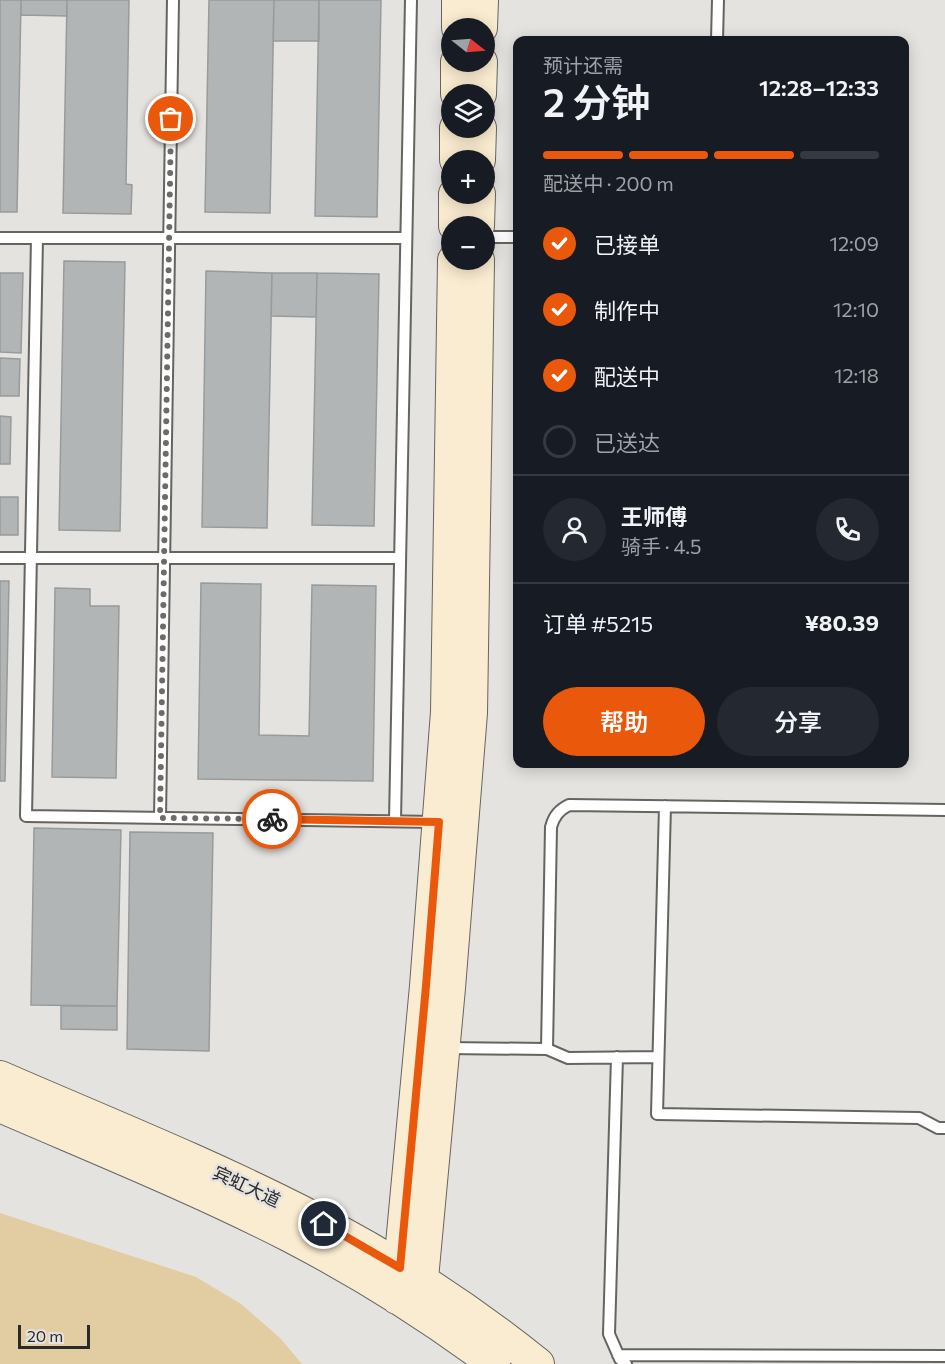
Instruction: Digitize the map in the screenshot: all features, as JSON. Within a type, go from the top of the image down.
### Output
[{"type":"street","points":[[458,0],[458,18]]},
{"type":"street","points":[[481,18],[482,0]]},
{"type":"street","points":[[409,1289],[426,986],[447,712],[454,270]]},
{"type":"street","points":[[409,1289],[444,1048],[471,713],[478,270]]},
{"type":"street","name":"宾虹大道","points":[[0,1077],[241,1182],[303,1212],[409,1289],[494,1364]]},
{"type":"street","name":"宾虹大道","points":[[0,1106],[230,1207],[484,1323],[538,1364]]},
{"type":"lane","points":[[160,818],[173,0]]},
{"type":"lane","points":[[395,821],[411,0]]},
{"type":"lane","points":[[717,36],[718,0]]},
{"type":"lane","points":[[495,237],[513,237]]},
{"type":"lane","points":[[0,238],[406,238]]},
{"type":"lane","points":[[36,238],[26,816],[439,822]]},
{"type":"lane","points":[[0,558],[400,558]]},
{"type":"lane","points":[[547,1049],[551,826],[553,819],[563,808],[570,805],[945,810]]},
{"type":"lane","points":[[665,806],[657,1114],[919,1118],[938,1128],[945,1128]]},
{"type":"lane","points":[[444,1048],[547,1049],[568,1058],[658,1057]]},
{"type":"lane","points":[[617,1057],[609,1334],[618,1355],[626,1364]]},
{"type":"lane","points":[[618,1355],[945,1356]]},
{"type":"shaded area","points":[[0,1213],[196,1277],[241,1304],[280,1338],[302,1364],[0,1364]]},
{"type":"building","points":[[0,0],[21,0],[17,212],[0,212]]},
{"type":"building","points":[[21,0],[67,0],[67,16],[21,15]]},
{"type":"building","points":[[67,0],[129,0],[126,184],[132,185],[131,214],[63,213]]},
{"type":"building","points":[[209,0],[274,0],[270,213],[205,212]]},
{"type":"building","points":[[274,0],[319,0],[319,41],[273,41]]},
{"type":"building","points":[[319,0],[381,0],[377,217],[315,216]]},
{"type":"building","points":[[64,261],[125,262],[120,531],[59,530]]},
{"type":"building","points":[[206,271],[272,273],[267,528],[202,527]]},
{"type":"building","points":[[0,273],[23,273],[21,353],[0,352]]},
{"type":"building","points":[[272,273],[317,273],[316,317],[271,316]]},
{"type":"building","points":[[317,273],[379,274],[374,526],[312,525]]},
{"type":"building","points":[[0,358],[20,359],[19,396],[0,396]]},
{"type":"building","points":[[0,416],[11,417],[10,464],[0,464]]},
{"type":"building","points":[[0,497],[18,497],[18,535],[0,535]]},
{"type":"building","points":[[0,581],[9,581],[5,781],[0,781]]},
{"type":"building","points":[[201,583],[261,584],[259,735],[309,736],[312,585],[376,586],[373,781],[198,779]]},
{"type":"building","points":[[55,588],[90,589],[90,606],[119,606],[116,778],[52,777]]},
{"type":"building","points":[[34,828],[121,830],[117,1006],[31,1005]]},
{"type":"building","points":[[130,832],[213,833],[209,1051],[127,1049]]},
{"type":"building","points":[[61,1006],[117,1006],[117,1030],[61,1029]]},
{"type":"way so far","points":[[171,119],[160,818],[272,819]]},
{"type":"route","points":[[272,819],[439,822],[400,1268],[324,1224]]}]
